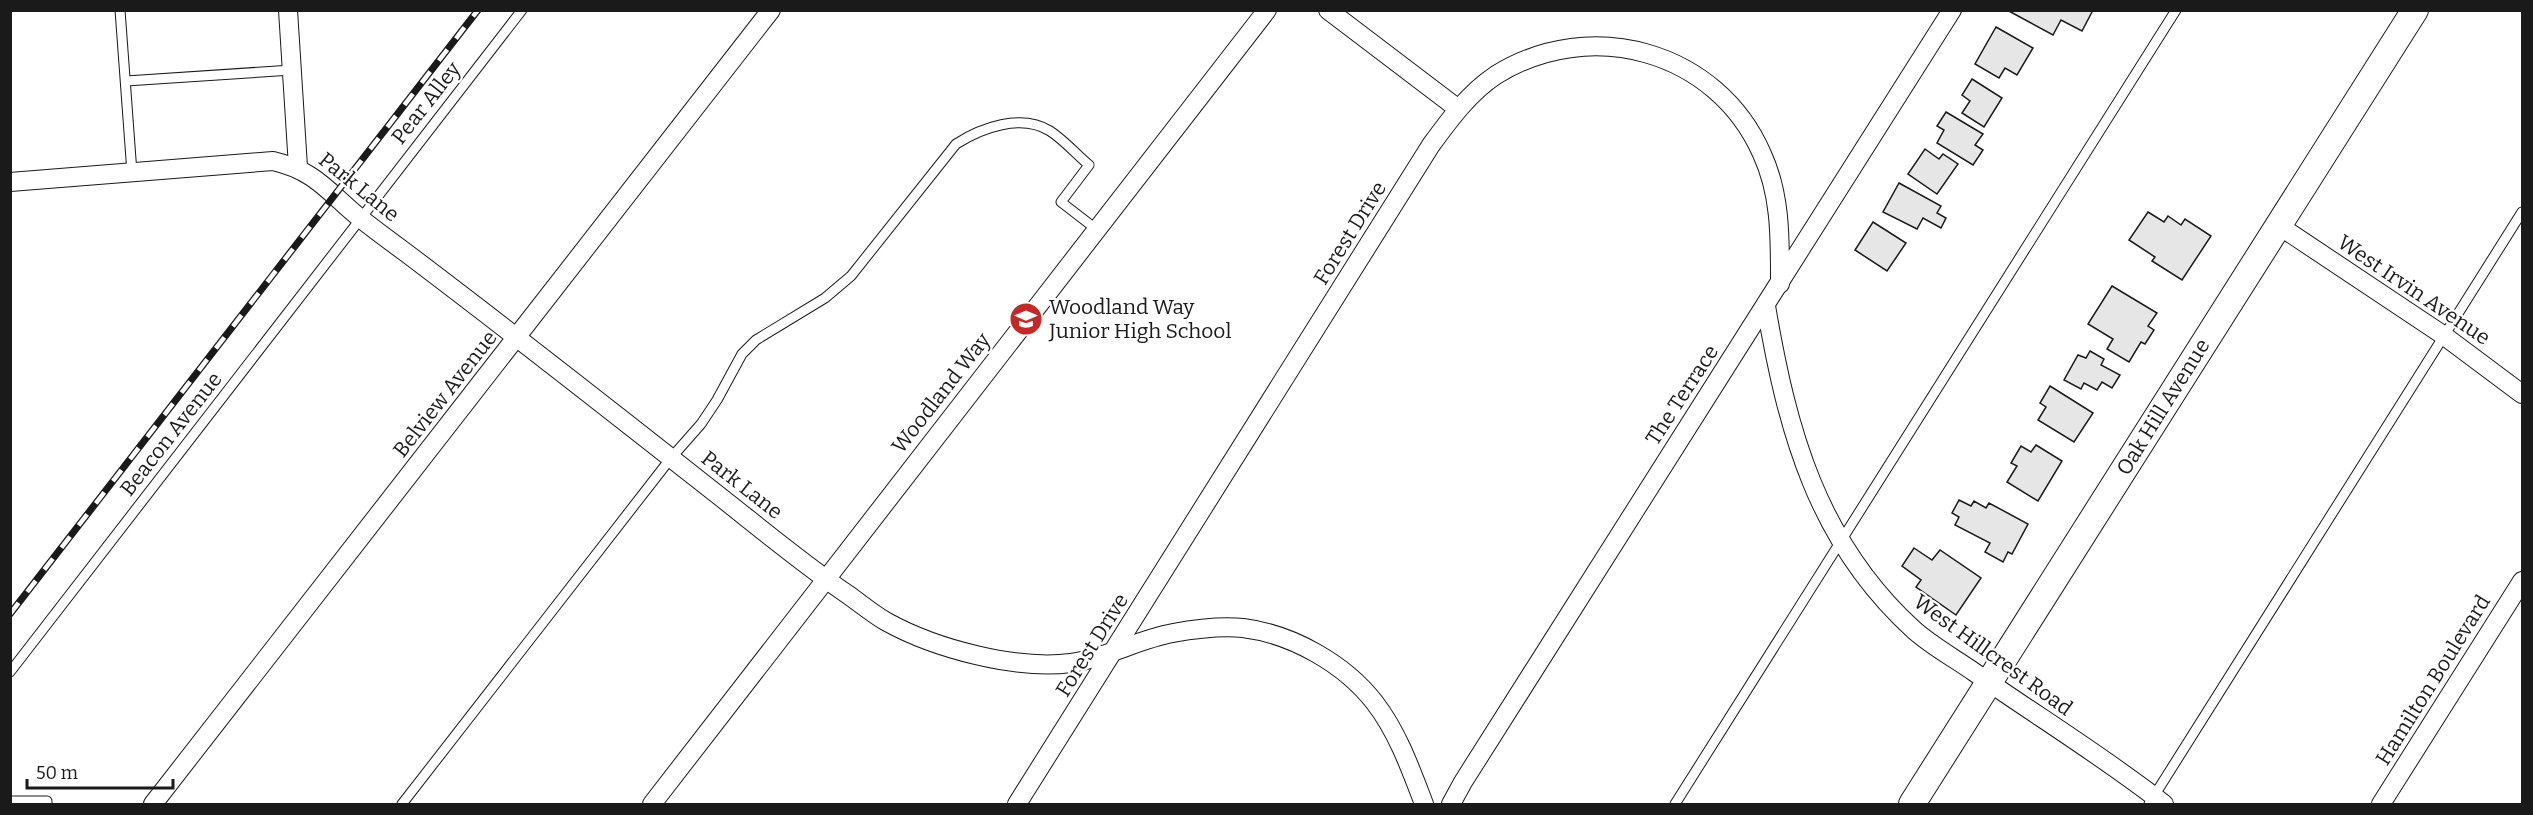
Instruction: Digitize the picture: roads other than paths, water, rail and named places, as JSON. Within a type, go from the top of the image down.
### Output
[{"type":"street","points":[[288,10],[298,167]]},
{"type":"street","name":"Belview Avenue","points":[[153,804],[771,10]]},
{"type":"street","name":"Woodland Way","points":[[652,804],[1095,229],[1267,10]]},
{"type":"street","points":[[1328,10],[1457,108]]},
{"type":"street","name":"The Terrace","points":[[1451,804],[1475,762],[1952,10]]},
{"type":"street","name":"Oak Hill Avenue","points":[[1912,804],[2415,10]]},
{"type":"street","name":"Forest Drive","points":[[1017,804],[1431,145],[1457,108],[1496,76],[1527,61],[1554,52],[1588,47],[1620,48],[1657,55],[1690,72],[1720,94],[1745,122],[1763,154],[1776,193],[1780,232],[1780,284]]},
{"type":"street","name":"Park Lane","points":[[10,182],[273,161],[298,167],[360,218],[518,337],[826,579],[887,621],[932,641],[982,656],[1024,663],[1072,663],[1170,633],[1241,628],[1267,633],[1309,649],[1346,672],[1375,702],[1398,740],[1424,804]]},
{"type":"street","name":"West Irvin Avenue","points":[[2278,225],[2443,335],[2523,394]]},
{"type":"street","name":"West Hillcrest Road","points":[[1766,306],[1778,377],[1796,442],[1814,490],[1840,543],[1879,594],[1916,631],[2156,802]]},
{"type":"street","name":"Hamilton Boulevard","points":[[2380,804],[2523,580]]},
{"type":"lane","points":[[120,10],[132,173]]},
{"type":"lane","name":"Pear Alley","points":[[360,218],[522,10]]},
{"type":"lane","points":[[1675,804],[2176,10]]},
{"type":"lane","points":[[126,81],[292,70]]},
{"type":"lane","points":[[402,804],[671,458],[701,424],[742,354],[756,340],[825,298],[851,276],[940,161],[956,144],[975,132],[999,125],[1030,124],[1049,131],[1089,165],[1061,202],[1095,229]]},
{"type":"lane","points":[[2156,802],[2443,335],[2523,212]]},
{"type":"lane","name":"Beacon Avenue","points":[[10,672],[360,218]]},
{"type":"lane","points":[[10,801],[47,801],[47,804]]},
{"type":"railway","points":[[10,614],[478,10]]},
{"type":"place","name":"Woodland Way Junior High School","points":[[1026,319]]}]
